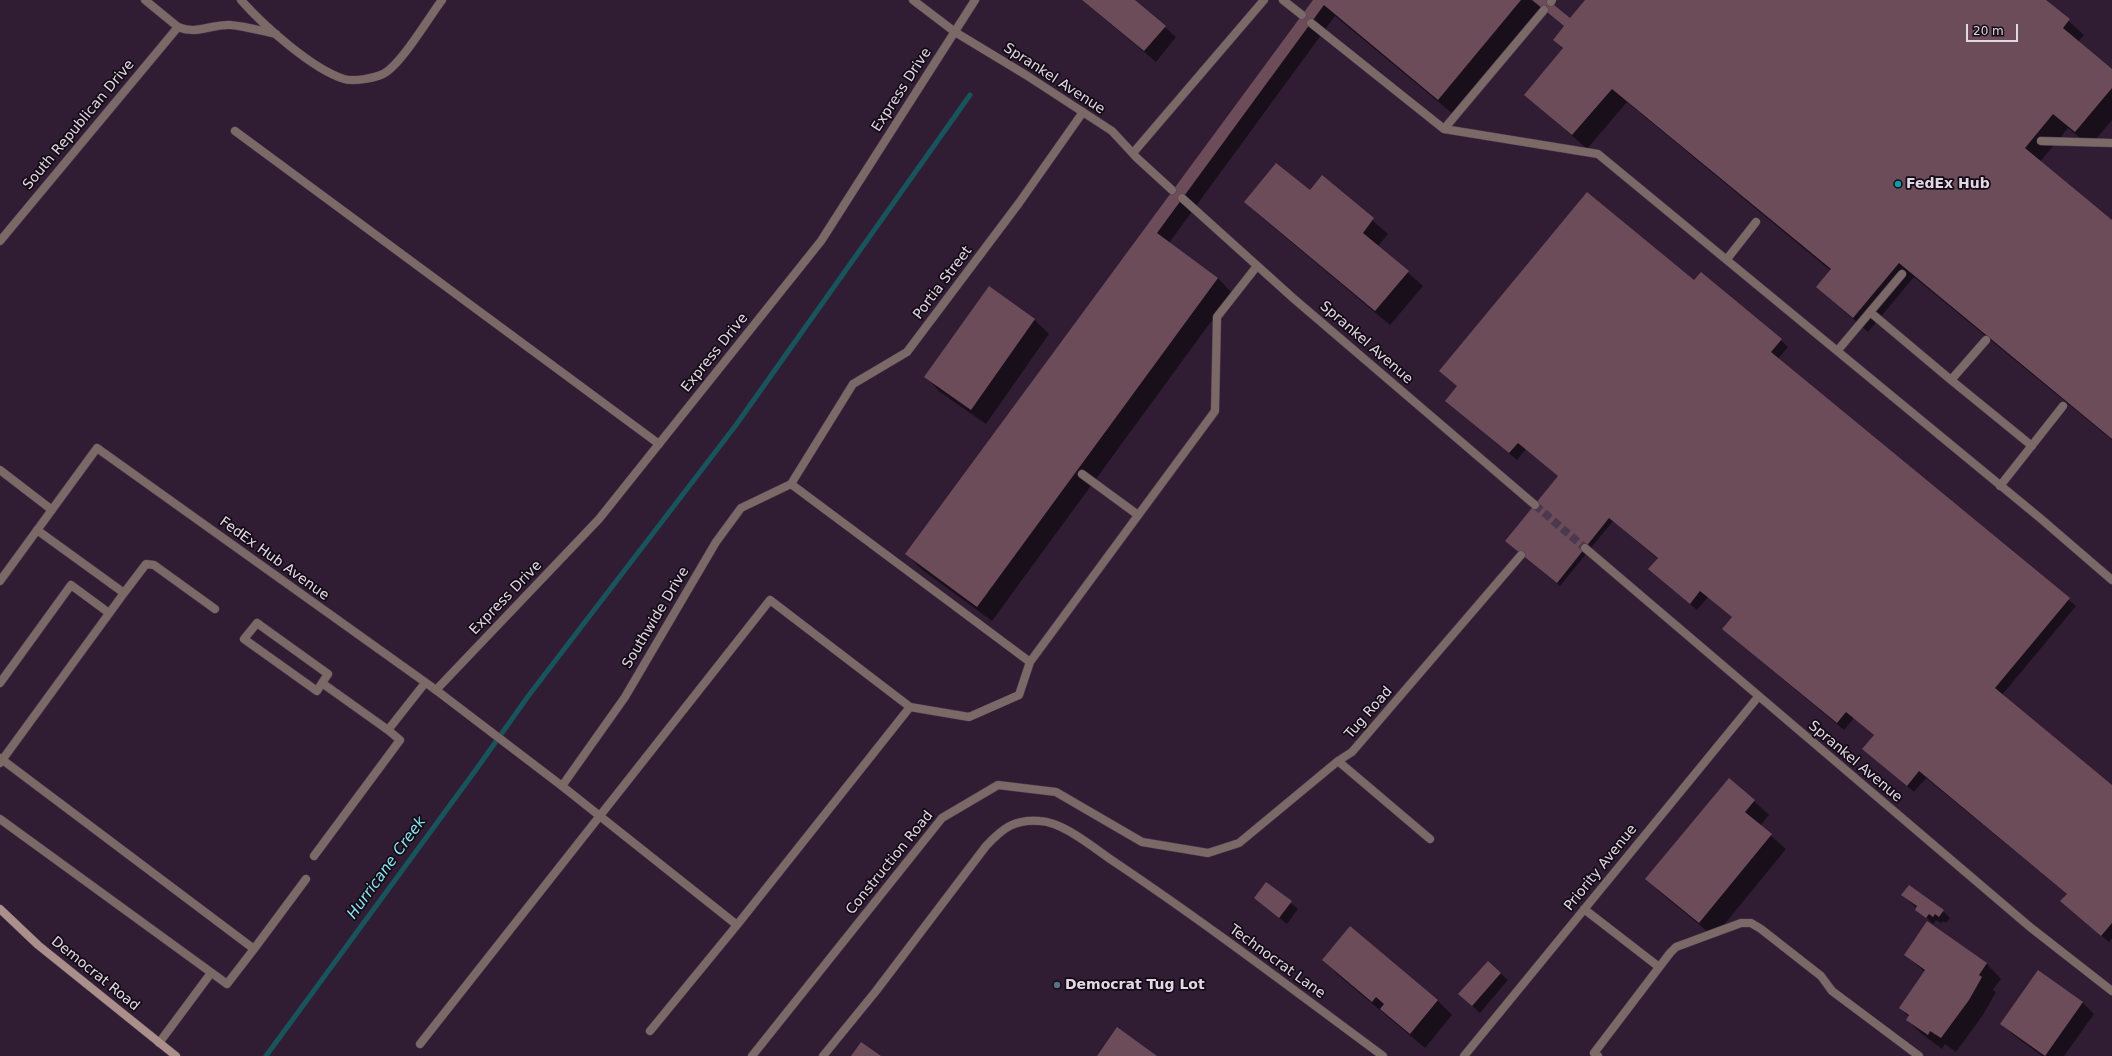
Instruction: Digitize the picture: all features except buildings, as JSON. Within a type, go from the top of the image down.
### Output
[{"type":"main road","name":"Democrat Road","points":[[0,909],[38,945],[176,1056]]},
{"type":"street","points":[[145,0],[178,27],[187,31],[197,31],[229,25],[276,34]]},
{"type":"street","points":[[241,0],[276,34],[326,71],[346,79],[366,78],[384,74],[397,62],[442,0]]},
{"type":"street","name":"Sprankel Avenue","points":[[914,0],[955,32],[1112,131],[1172,190]]},
{"type":"street","name":"Express Drive","points":[[436,690],[599,519],[821,241],[975,0]]},
{"type":"street","points":[[1133,153],[1264,0]]},
{"type":"street","points":[[1283,0],[1302,15]]},
{"type":"street","points":[[1444,129],[1544,10]]},
{"type":"street","points":[[1311,22],[1444,129],[1598,154],[1838,350],[2112,580]]},
{"type":"street","name":"South Republican Drive","points":[[0,241],[178,27]]},
{"type":"street","name":"Portia Street","points":[[791,484],[853,384],[907,352],[1019,203],[1083,112]]},
{"type":"street","points":[[235,132],[659,444]]},
{"type":"street","points":[[2041,141],[2112,143]]},
{"type":"street","name":"Sprankel Avenue","points":[[1182,198],[1257,266],[1535,505]]},
{"type":"street","points":[[1727,259],[1756,222]]},
{"type":"street","points":[[420,1044],[770,600],[910,707],[968,717],[1020,695],[1030,662],[1215,411],[1217,318],[1257,266]]},
{"type":"street","points":[[1838,350],[1902,274]]},
{"type":"street","points":[[1870,312],[2032,446]]},
{"type":"street","points":[[1951,380],[1986,340]]},
{"type":"street","points":[[2000,486],[2063,406]]},
{"type":"street","name":"FedEx Hub Avenue","points":[[52,510],[97,448],[436,690],[562,786],[737,924]]},
{"type":"street","points":[[0,470],[52,510],[0,581]]},
{"type":"street","points":[[1082,474],[1138,515]]},
{"type":"street","points":[[791,484],[1030,662]]},
{"type":"street","name":"Southwide Drive","points":[[562,786],[625,697],[716,542],[741,508],[791,484]]},
{"type":"street","points":[[37,530],[124,593]]},
{"type":"street","name":"Sprankel Avenue","points":[[1585,548],[2030,928],[2112,991]]},
{"type":"street","name":"Tug Road","points":[[1208,853],[1239,843],[1352,752],[1521,555]]},
{"type":"street","points":[[215,609],[154,564],[146,564],[1,761],[254,949]]},
{"type":"street","points":[[0,683],[71,585],[109,613]]},
{"type":"street","points":[[257,623],[328,674],[322,683],[317,691],[244,639],[257,623]]},
{"type":"street","points":[[314,856],[400,740],[322,683]]},
{"type":"street","points":[[388,730],[425,683]]},
{"type":"street","name":"Priority Avenue","points":[[1464,1056],[1758,697]]},
{"type":"street","points":[[650,1030],[737,924],[910,707]]},
{"type":"street","points":[[1338,762],[1430,839]]},
{"type":"street","name":"Construction Road","points":[[752,1056],[942,818],[998,785],[1056,792],[1142,842],[1208,853]]},
{"type":"street","points":[[0,819],[227,984],[306,879]]},
{"type":"street","name":"Technocrat Lane","points":[[823,1056],[876,991],[986,846],[1002,829],[1022,822],[1042,821],[1065,829],[1155,889],[1383,1056]]},
{"type":"street","points":[[1584,908],[1659,967]]},
{"type":"street","points":[[1594,1055],[1659,967],[1676,947],[1741,923],[1751,923],[1761,928],[1821,976],[1832,991],[1920,1056]]},
{"type":"street","points":[[159,1043],[211,973]]},
{"type":"waterway","name":"Hurricane Creek","points":[[266,1056],[529,695],[736,425],[970,95]]},
{"type":"tunnel","points":[[1535,505],[1585,548]]},
{"type":"place","name":"FedEx Hub","points":[[1898,184]]},
{"type":"place","name":"Democrat Tug Lot","points":[[1057,985]]}]
